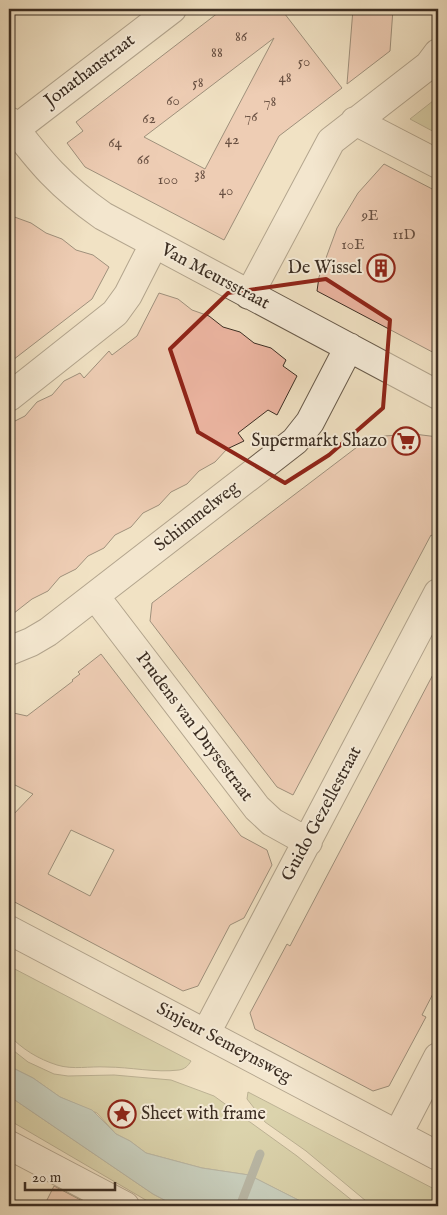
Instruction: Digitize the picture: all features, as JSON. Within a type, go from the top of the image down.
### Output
[{"type":"street","name":"Jonathanstraat","points":[[11,128],[172,9]]},
{"type":"street","points":[[249,295],[326,148],[336,136],[430,65],[438,53]]},
{"type":"street","points":[[355,121],[438,164]]},
{"type":"street","name":"Van Meursstraat","points":[[11,128],[45,168],[67,189],[103,216],[438,395]]},
{"type":"street","points":[[9,397],[115,313],[125,299],[154,244]]},
{"type":"street","name":"Schimmelweg","points":[[9,651],[40,637],[295,441],[310,422],[348,347]]},
{"type":"street","name":"Guido Gezellestraat","points":[[206,1033],[438,593]]},
{"type":"street","name":"Prudens van Duysestraat","points":[[95,596],[257,808],[272,822],[308,842]]},
{"type":"street","name":"Sinjeur Semeynsweg","points":[[9,930],[438,1156]]},
{"type":"street","points":[[398,1134],[438,1057]]},
{"type":"street","points":[[9,1145],[125,1206]]},
{"type":"highlighted area","points":[[326,279],[390,320],[383,408],[329,455],[285,483],[198,432],[170,349],[228,293]]},
{"type":"green space","points":[[438,97],[438,134],[410,119]]},
{"type":"green space","points":[[9,966],[191,1061],[181,1070],[161,1071],[115,1067],[69,1067],[57,1065],[37,1057],[19,1045],[9,1035]]},
{"type":"green space","points":[[9,1047],[28,1062],[54,1074],[68,1076],[114,1075],[171,1080],[214,1096],[297,1156],[359,1206],[310,1206],[249,1175],[202,1168],[146,1153],[130,1141],[116,1134],[97,1113],[60,1097],[33,1078],[9,1066]]},
{"type":"green space","points":[[248,1092],[438,1191],[438,1206],[372,1206],[306,1151],[265,1122],[247,1099]]},
{"type":"green space","points":[[9,1096],[153,1194],[176,1206],[156,1206],[9,1120]]},
{"type":"water","points":[[9,1066],[33,1078],[60,1097],[92,1110],[116,1134],[130,1141],[146,1153],[202,1168],[249,1175],[310,1206],[176,1206],[153,1194],[9,1096]]},
{"type":"building","points":[[223,9],[281,9],[342,88],[279,136],[224,240],[85,167],[67,143],[83,131],[76,122]],"holes":[[[274,38],[205,169],[144,137]]]},
{"type":"building","points":[[353,9],[393,9],[390,51],[347,84]]},
{"type":"building","name":"De Wissel","points":[[384,164],[438,192],[438,355],[317,291],[319,277],[337,228],[358,193]]},
{"type":"building","points":[[9,215],[31,223],[46,233],[62,239],[76,250],[93,255],[109,267],[92,299],[9,363],[9,309],[14,305],[9,298]]},
{"type":"building","points":[[159,293],[178,299],[192,310],[209,316],[223,327],[240,332],[254,343],[271,348],[286,360],[283,366],[297,376],[277,415],[268,410],[238,433],[244,441],[227,449],[215,462],[199,471],[187,484],[171,492],[159,505],[143,513],[131,527],[115,535],[104,548],[88,556],[76,569],[60,577],[48,591],[32,599],[9,617],[9,424],[25,416],[37,402],[52,395],[64,381],[80,373],[84,378],[109,351],[112,355],[137,336]]},
{"type":"building","points":[[414,434],[438,437],[438,540],[431,535],[293,795],[277,787],[150,621],[152,603],[361,444],[384,436]]},
{"type":"building","points":[[101,654],[241,836],[267,850],[272,865],[244,918],[230,925],[198,986],[183,991],[9,899],[9,819],[33,794],[9,782],[9,712],[27,716],[73,681],[80,674],[78,672]],"holes":[[[71,830],[114,850],[90,896],[48,874]]]},
{"type":"building","points":[[438,665],[438,984],[422,1015],[426,1017],[389,1086],[373,1091],[255,1029],[250,1013],[287,944],[290,946]]},
{"type":"building","points":[[54,1186],[92,1206],[44,1206]]},
{"type":"waterway","points":[[240,1206],[260,1154]]},
{"type":"place","name":"De Wissel","points":[[381,268]]},
{"type":"place","name":"Supermarkt Shazo","points":[[406,441]]},
{"type":"place","name":"Sheet with frame","points":[[122,1114]]}]
